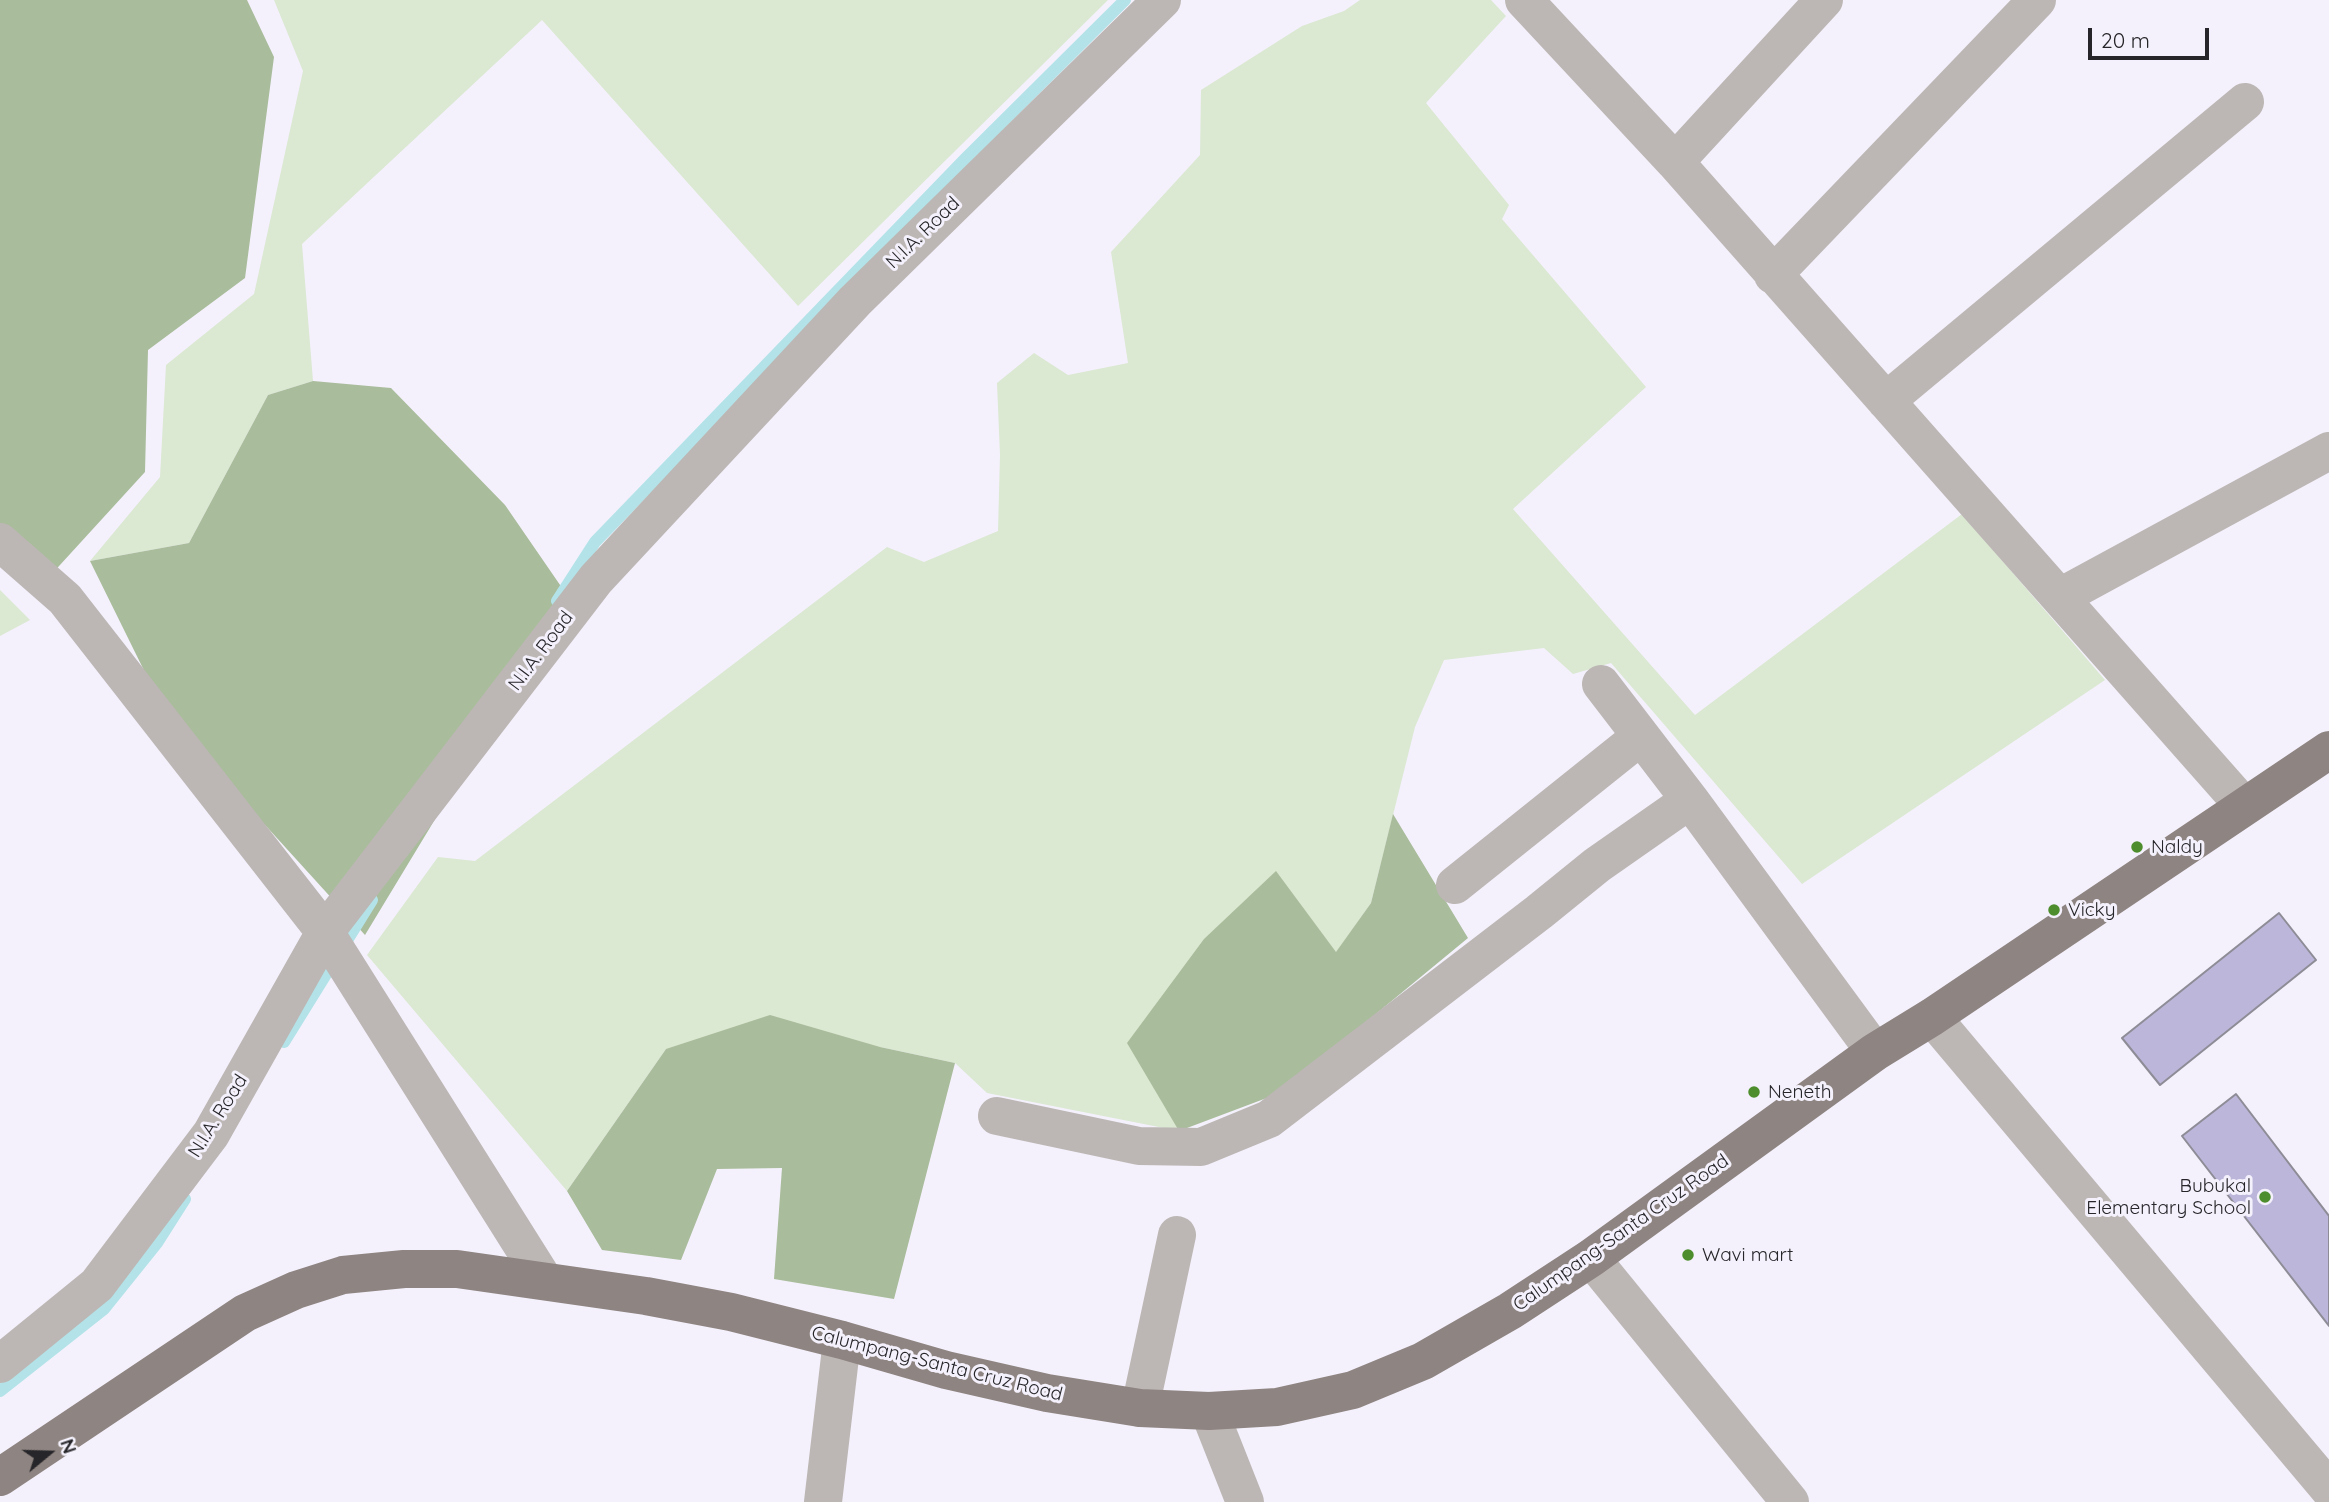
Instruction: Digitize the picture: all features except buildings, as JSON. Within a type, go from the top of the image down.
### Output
[{"type":"main road","name":"Calumpang-Santa Cruz Road","points":[[0,1477],[245,1313],[296,1290],[343,1275],[404,1269],[457,1269],[646,1296],[719,1310],[842,1340],[946,1370],[1047,1393],[1140,1408],[1209,1411],[1277,1407],[1353,1390],[1423,1361],[1510,1311],[1591,1258],[1875,1052],[1932,1017],[2329,750]]},
{"type":"street","name":"N.I.A. Road","points":[[0,1364],[97,1285],[202,1145],[325,932],[596,579],[855,301],[1162,0]]},
{"type":"street","points":[[1524,0],[1675,162],[2244,806]]},
{"type":"street","points":[[1675,162],[1824,0]]},
{"type":"street","points":[[1773,275],[2037,0]]},
{"type":"street","points":[[1886,401],[2245,102]]},
{"type":"street","points":[[2060,597],[2329,451]]},
{"type":"street","points":[[0,542],[65,599],[325,932],[544,1280]]},
{"type":"street","points":[[1601,684],[1690,800],[1875,1052]]},
{"type":"street","points":[[1455,885],[1640,737]]},
{"type":"street","points":[[997,1116],[1139,1146],[1201,1147],[1269,1119],[1597,865],[1690,800]]},
{"type":"street","points":[[1932,1017],[2329,1489]]},
{"type":"street","points":[[1140,1408],[1177,1235]]},
{"type":"street","points":[[1591,1258],[1790,1502]]},
{"type":"street","points":[[823,1502],[842,1340]]},
{"type":"street","points":[[1209,1411],[1245,1502]]},
{"type":"green space","points":[[0,0],[247,0],[274,57],[245,278],[148,350],[145,472],[49,577],[0,530]]},
{"type":"green space","points":[[274,0],[1108,0],[798,306],[542,20],[302,244],[313,381],[268,395],[189,543],[90,561],[160,477],[166,365],[254,294],[303,71]]},
{"type":"green space","points":[[1360,0],[1491,0],[1506,16],[1426,103],[1509,205],[1502,219],[1646,387],[1513,509],[1695,715],[1962,514],[2105,680],[1802,884],[1611,663],[1573,674],[1544,648],[1444,660],[1415,727],[1371,903],[1336,953],[1276,872],[1179,1131],[987,1093],[955,1063],[880,1047],[666,1049],[567,1191],[367,955],[438,857],[475,861],[887,547],[924,562],[998,531],[1000,455],[997,383],[1034,353],[1068,375],[1128,363],[1111,252],[1200,155],[1201,90],[1302,26],[1344,11]]},
{"type":"green space","points":[[313,381],[391,388],[505,505],[569,598],[365,935],[167,717],[90,561],[189,543],[268,395]]},
{"type":"green space","points":[[0,590],[30,620],[0,636]]},
{"type":"green space","points":[[1393,814],[1468,938],[1280,1093],[1179,1131],[1127,1043],[1204,939],[1276,871],[1336,952],[1371,903]]},
{"type":"green space","points":[[770,1015],[880,1047],[955,1063],[894,1299],[774,1279],[782,1168],[717,1169],[681,1260],[602,1250],[567,1191],[666,1049]]},
{"type":"waterway","points":[[557,601],[595,542],[965,159],[1125,0]]},
{"type":"waterway","points":[[284,1042],[372,900]]},
{"type":"waterway","points":[[0,1391],[104,1309],[157,1243],[185,1199]]},
{"type":"place","name":"Naldy","points":[[2137,847]]},
{"type":"place","name":"Vicky","points":[[2054,910]]},
{"type":"place","name":"Neneth","points":[[1754,1092]]},
{"type":"place","name":"Bubukal Elementary School","points":[[2265,1197]]},
{"type":"place","name":"Wavi mart","points":[[1688,1255]]}]
